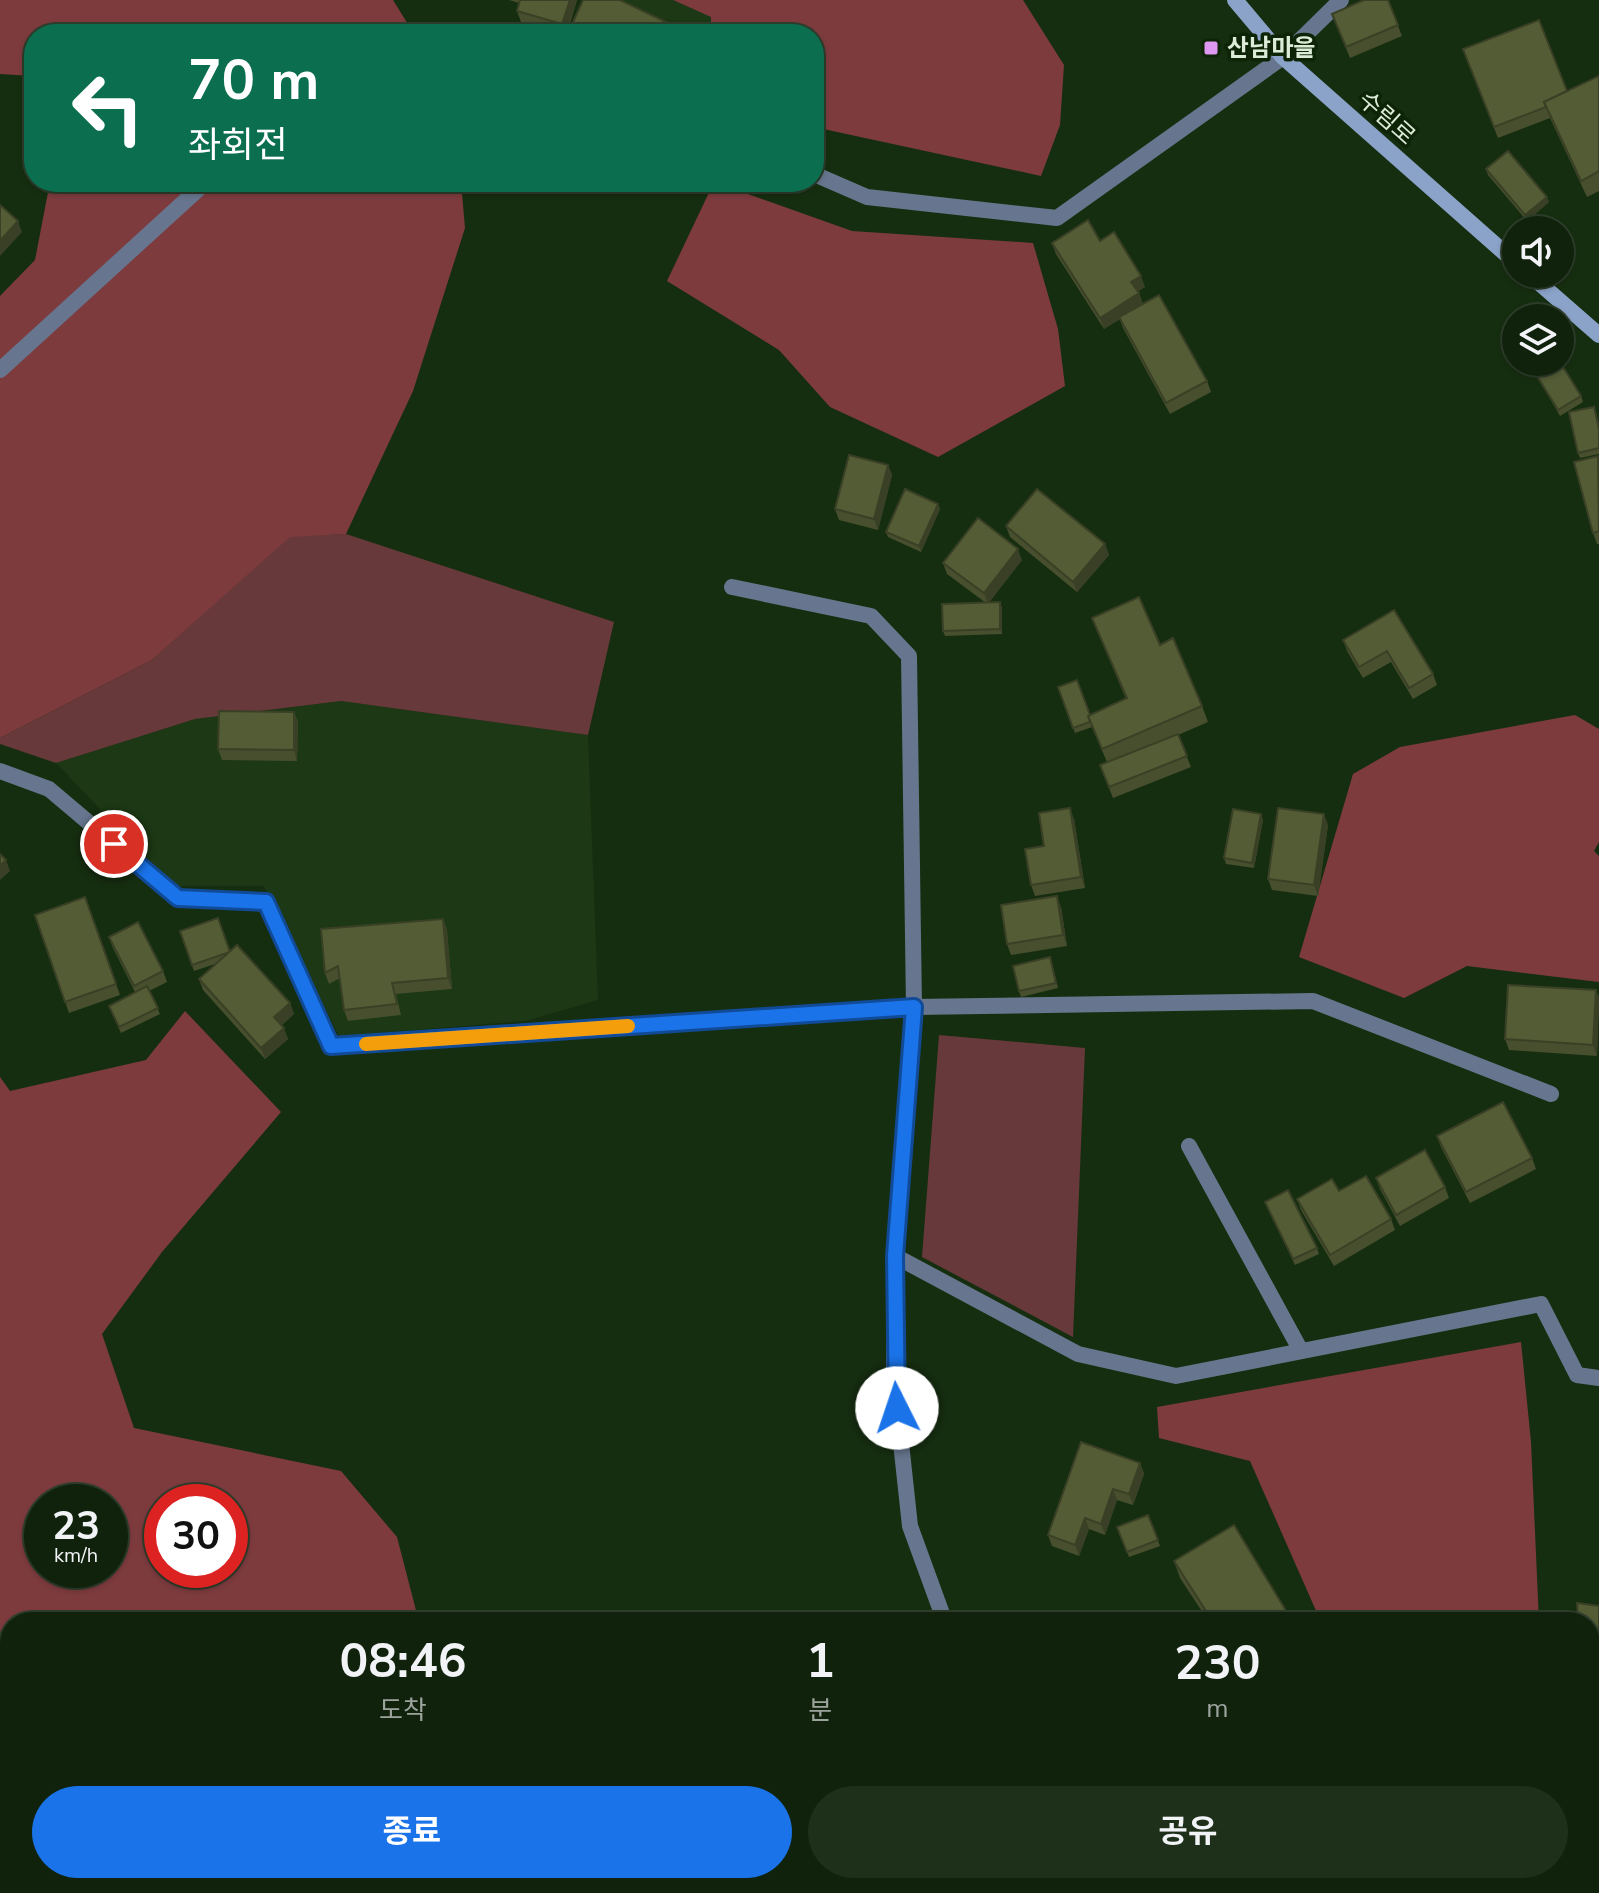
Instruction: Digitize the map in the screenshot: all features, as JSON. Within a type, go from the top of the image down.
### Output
[{"type":"main road","name":"수림로","points":[[1235,0],[1283,57],[1502,251]]},
{"type":"main road","points":[[1545,288],[1599,335]]},
{"type":"street","points":[[824,178],[867,197],[1057,218],[1283,57],[1341,0]]},
{"type":"street","points":[[0,370],[195,192]]},
{"type":"street","points":[[732,587],[871,616],[909,656],[914,1007],[895,1256],[894,1378],[910,1526],[941,1612]]},
{"type":"street","points":[[0,771],[49,789],[178,898],[266,902],[331,1046],[914,1007],[1313,1001],[1551,1094]]},
{"type":"street","points":[[1189,1146],[1301,1351]]},
{"type":"street","points":[[895,1256],[1078,1354],[1176,1376],[1541,1304],[1577,1375],[1599,1378]]},
{"type":"shaded area","points":[[0,0],[393,0],[408,24],[24,24],[24,75],[0,74]]},
{"type":"shaded area","points":[[584,0],[673,0],[711,17],[711,24],[575,24]]},
{"type":"shaded area","points":[[673,0],[1023,0],[1064,65],[1060,125],[1041,176],[824,129],[824,24],[711,24],[711,17]]},
{"type":"shaded area","points":[[48,192],[462,192],[465,228],[413,391],[346,534],[290,537],[152,660],[0,738],[0,296],[35,260]]},
{"type":"shaded area","points":[[709,192],[742,192],[852,231],[1033,243],[1058,329],[1065,386],[938,457],[830,407],[779,350],[667,281]]},
{"type":"shaded area","points":[[346,534],[614,622],[588,735],[341,701],[195,719],[56,763],[0,744],[0,738],[152,660],[290,536]]},
{"type":"shaded area","points":[[341,701],[588,735],[598,1000],[526,1021],[339,1036],[264,886],[174,886],[56,763],[195,719]]},
{"type":"shaded area","points":[[1575,715],[1599,729],[1599,842],[1594,851],[1599,856],[1599,982],[1467,966],[1404,998],[1299,957],[1353,774],[1400,747]]},
{"type":"shaded area","points":[[185,1011],[281,1112],[162,1252],[102,1334],[134,1428],[341,1471],[397,1537],[416,1612],[0,1612],[0,1077],[10,1091],[146,1060]]},
{"type":"shaded area","points":[[939,1035],[1085,1048],[1073,1337],[922,1257]]},
{"type":"shaded area","points":[[1521,1342],[1531,1442],[1539,1612],[1317,1612],[1250,1461],[1159,1438],[1157,1407]]},
{"type":"building","points":[[520,0],[570,0],[562,24],[517,11]]},
{"type":"building","points":[[583,0],[620,0],[670,24],[572,24]]},
{"type":"building","points":[[1364,0],[1388,0],[1398,25],[1346,47],[1332,14]]},
{"type":"building","points":[[1539,20],[1567,91],[1544,102],[1546,107],[1494,127],[1463,49]]},
{"type":"building","points":[[1599,76],[1599,171],[1581,181],[1544,102]]},
{"type":"building","points":[[1508,151],[1547,197],[1525,215],[1486,169]]},
{"type":"building","points":[[0,205],[18,221],[0,241]]},
{"type":"building","points":[[1088,220],[1100,241],[1114,232],[1141,276],[1131,282],[1139,293],[1100,318],[1052,243]]},
{"type":"building","points":[[1159,295],[1207,381],[1166,403],[1119,317]]},
{"type":"building","points":[[1537,376],[1569,376],[1581,396],[1558,410]]},
{"type":"building","points":[[1594,407],[1599,448],[1578,453],[1569,412]]},
{"type":"building","points":[[849,455],[888,465],[874,519],[835,509]]},
{"type":"building","points":[[1598,456],[1599,531],[1593,533],[1574,462]]},
{"type":"building","points":[[905,489],[938,504],[919,546],[886,532]]},
{"type":"building","points":[[1037,489],[1105,544],[1073,582],[1006,526]]},
{"type":"building","points":[[978,518],[1018,549],[984,593],[943,563]]},
{"type":"building","points":[[1139,597],[1160,645],[1173,638],[1202,706],[1102,749],[1088,716],[1127,698],[1092,618]]},
{"type":"building","points":[[1000,602],[1000,629],[943,631],[942,604]]},
{"type":"building","points":[[1394,610],[1433,674],[1409,688],[1387,651],[1359,667],[1343,640]]},
{"type":"building","points":[[1077,680],[1090,722],[1073,728],[1058,687]]},
{"type":"building","points":[[219,711],[294,712],[294,750],[218,749]]},
{"type":"building","points":[[1178,734],[1187,756],[1109,787],[1100,765]]},
{"type":"building","points":[[1070,808],[1081,877],[1031,885],[1025,849],[1044,846],[1039,813]]},
{"type":"building","points":[[1278,808],[1324,814],[1314,885],[1268,879]]},
{"type":"building","points":[[1233,809],[1261,814],[1252,863],[1224,858]]},
{"type":"building","points":[[1057,896],[1063,935],[1007,944],[1001,905]]},
{"type":"building","points":[[85,897],[116,984],[65,1002],[35,915]]},
{"type":"building","points":[[218,918],[230,952],[192,965],[180,931]]},
{"type":"building","points":[[443,919],[448,978],[392,983],[397,1004],[344,1010],[338,966],[325,973],[321,929]]},
{"type":"building","points":[[138,922],[163,971],[134,986],[109,937]]},
{"type":"building","points":[[237,945],[290,1003],[274,1017],[284,1028],[261,1048],[199,979]]},
{"type":"building","points":[[1050,957],[1056,983],[1019,991],[1013,966]]},
{"type":"building","points":[[1508,985],[1596,990],[1593,1045],[1505,1039]]},
{"type":"building","points":[[147,986],[158,1008],[119,1027],[109,1006]]},
{"type":"building","points":[[1503,1102],[1532,1158],[1466,1192],[1437,1136]]},
{"type":"building","points":[[1425,1150],[1445,1187],[1396,1215],[1376,1178]]},
{"type":"building","points":[[1366,1176],[1391,1219],[1330,1255],[1297,1199],[1332,1179],[1339,1191]]},
{"type":"building","points":[[1288,1190],[1317,1248],[1293,1259],[1265,1202]]},
{"type":"building","points":[[1081,1442],[1140,1463],[1129,1494],[1113,1489],[1101,1524],[1085,1518],[1075,1545],[1048,1535]]},
{"type":"building","points":[[1148,1515],[1158,1540],[1127,1552],[1117,1527]]},
{"type":"building","points":[[1234,1525],[1287,1612],[1207,1612],[1174,1561]]},
{"type":"building","points":[[1577,1603],[1599,1606],[1599,1612],[1577,1612]]},
{"type":"slow traffic","points":[[366,1044],[628,1026]]},
{"type":"place","name":"산남마을","points":[[1211,48]]},
{"type":"route","points":[[114,844],[178,898],[266,902],[331,1046],[914,1007],[895,1256],[894,1378],[897,1408]]}]
